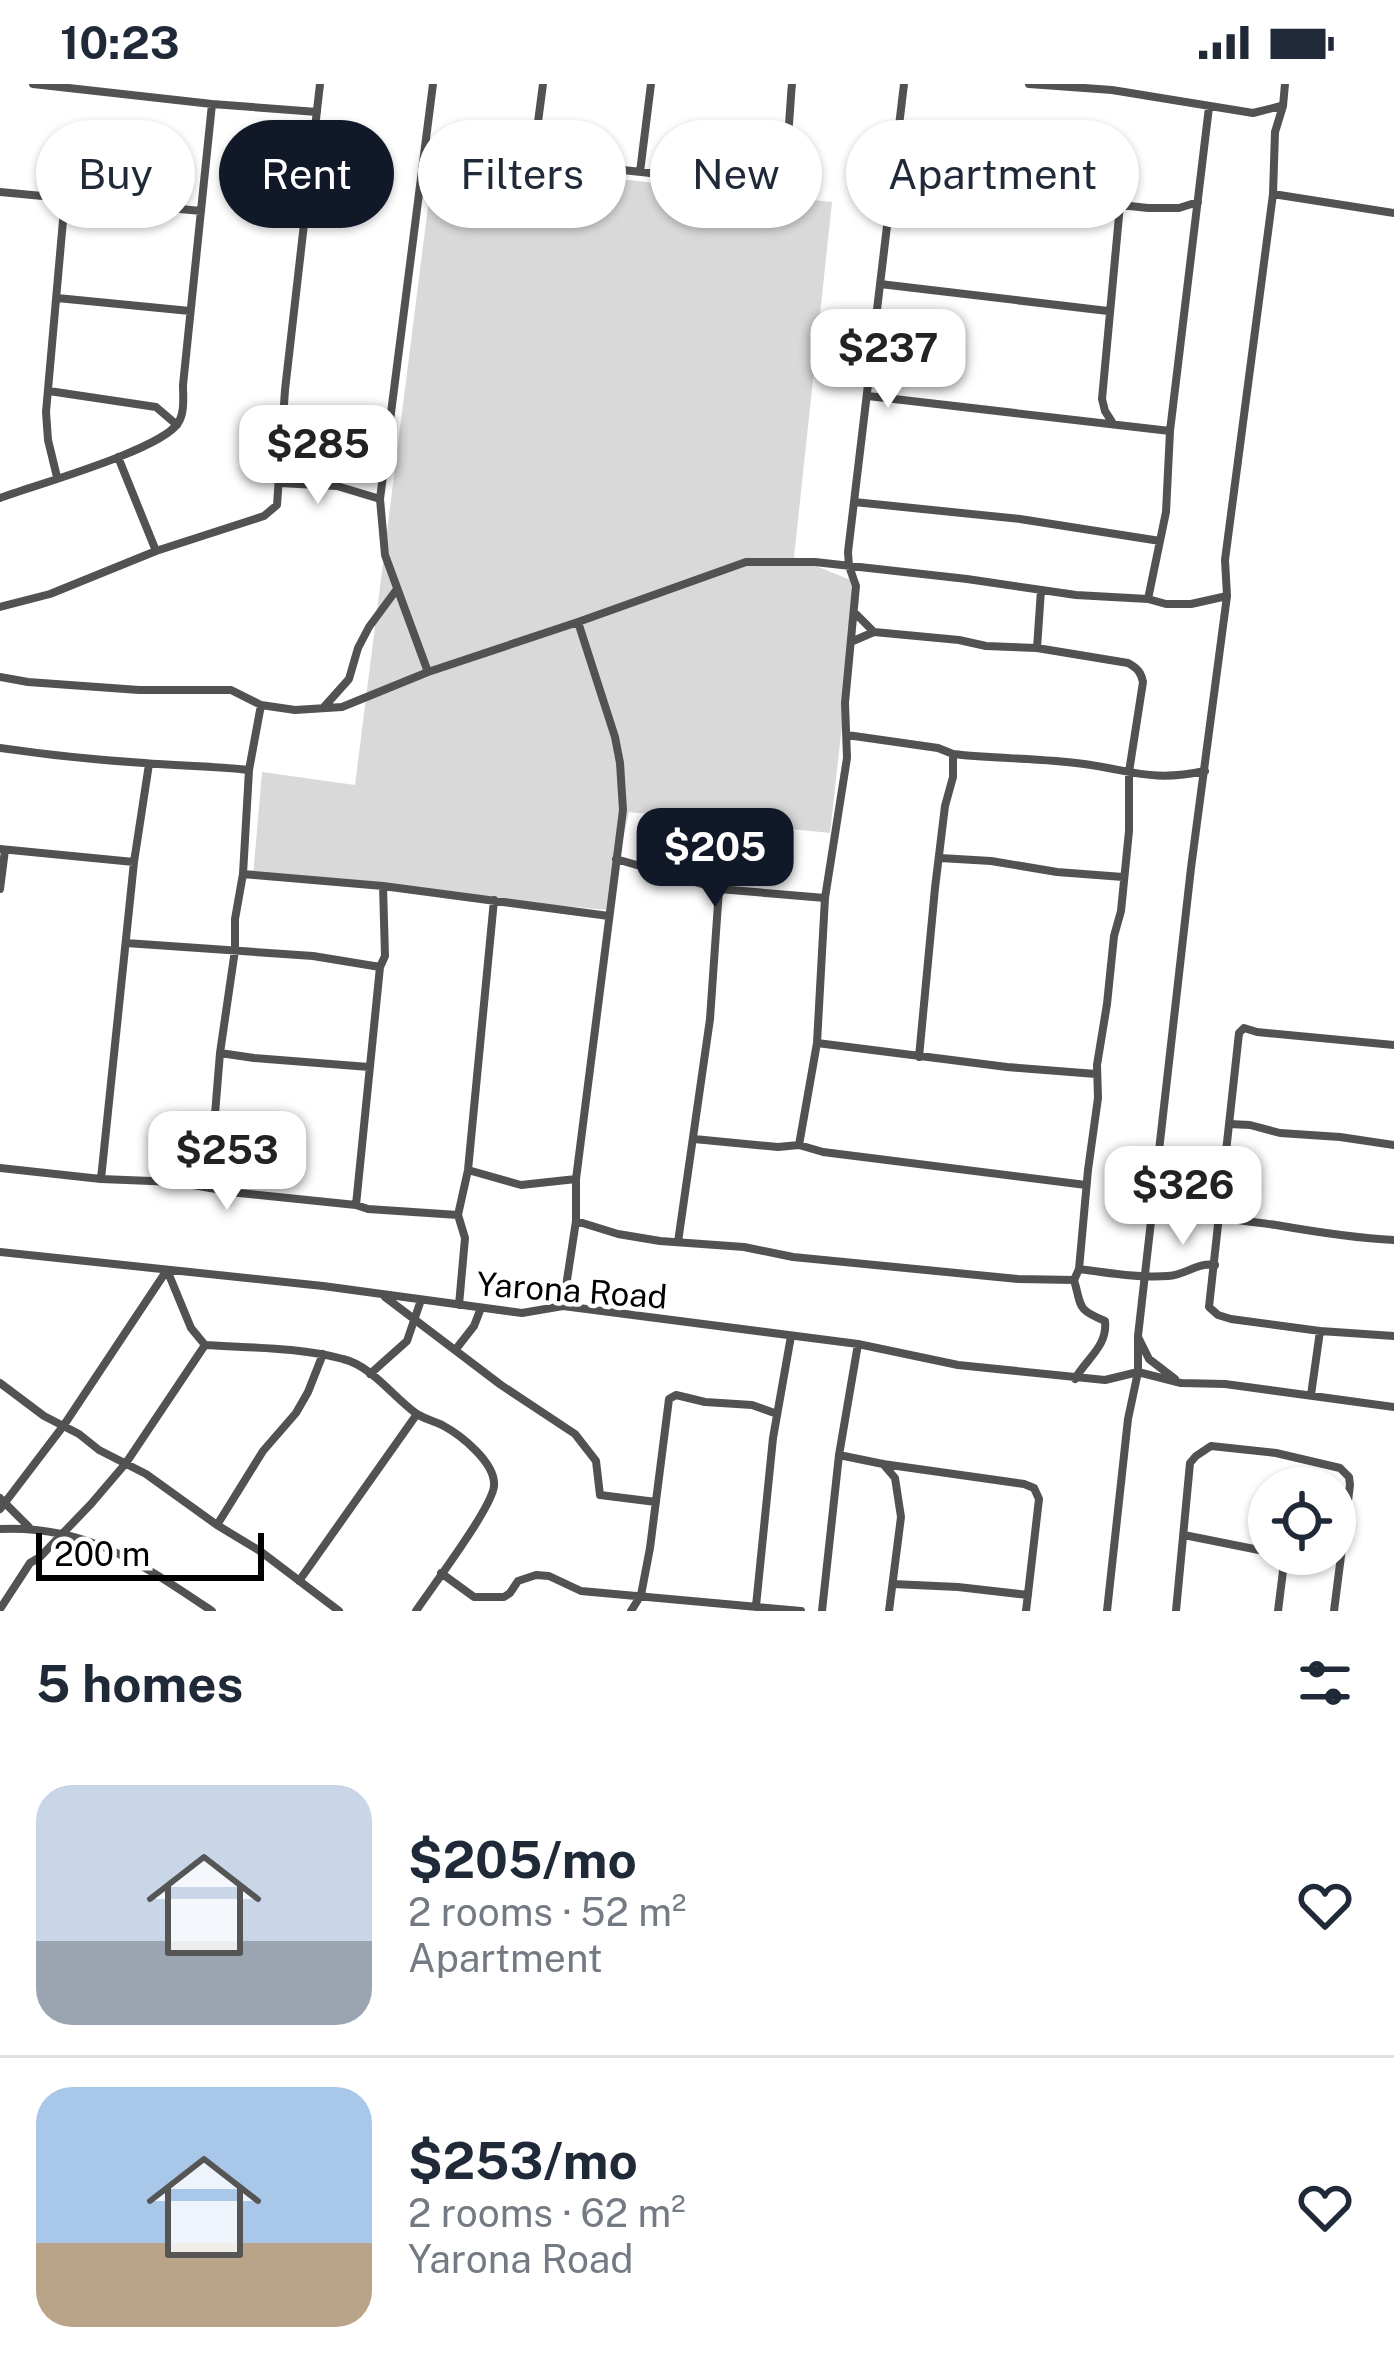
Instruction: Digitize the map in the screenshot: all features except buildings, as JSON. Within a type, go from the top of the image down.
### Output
[{"type":"street","points":[[33,84],[317,112]]},
{"type":"street","points":[[0,607],[50,594],[156,551],[263,516],[277,505],[285,390],[320,84]]},
{"type":"street","points":[[429,120],[433,84]]},
{"type":"street","points":[[539,120],[544,84]]},
{"type":"street","points":[[640,172],[651,84]]},
{"type":"street","points":[[626,170],[772,186],[783,166],[793,84]]},
{"type":"street","points":[[900,120],[904,84]]},
{"type":"street","points":[[1029,84],[1253,112],[1282,106]]},
{"type":"street","points":[[1107,1611],[1128,1420],[1138,1372],[1138,1336],[1191,868],[1227,596],[1225,560],[1273,194],[1275,132],[1285,84]]},
{"type":"street","points":[[0,497],[118,457],[178,425],[212,104]]},
{"type":"street","points":[[1148,599],[1170,478],[1170,431],[1209,107]]},
{"type":"street","points":[[0,192],[36,195]]},
{"type":"street","points":[[1273,194],[1394,213]]},
{"type":"street","points":[[1139,206],[1165,208],[1198,202]]},
{"type":"street","points":[[418,205],[380,499],[385,555],[428,672]]},
{"type":"street","points":[[195,211],[200,211]]},
{"type":"street","points":[[57,477],[46,412],[63,228]]},
{"type":"street","points":[[799,1145],[817,1042],[825,898],[847,758],[845,703],[856,614],[856,586],[849,566],[888,228]]},
{"type":"street","points":[[1113,423],[1102,399],[1117,228]]},
{"type":"street","points":[[880,284],[1108,310]]},
{"type":"street","points":[[57,298],[190,311]]},
{"type":"street","points":[[49,391],[156,406],[178,425]]},
{"type":"street","points":[[868,396],[1170,431]]},
{"type":"street","points":[[1081,419],[1102,399]]},
{"type":"street","points":[[118,457],[156,551]]},
{"type":"street","points":[[280,483],[337,486],[380,499]]},
{"type":"street","points":[[363,493],[380,484]]},
{"type":"street","points":[[854,502],[1020,519],[1160,541]]},
{"type":"street","points":[[0,677],[139,690],[231,690],[261,705],[323,709],[746,562],[815,562],[1166,604],[1227,596]]},
{"type":"street","points":[[323,709],[349,679],[369,627],[397,588]]},
{"type":"street","points":[[1037,648],[1041,590]]},
{"type":"street","points":[[856,614],[874,632]]},
{"type":"street","points":[[563,1306],[623,810],[615,737],[578,622]]},
{"type":"street","points":[[852,641],[874,632],[1037,648],[1128,663],[1137,668],[1143,682],[1129,772],[1121,911],[1096,1074],[1097,1109],[1074,1280],[1080,1307],[1106,1327],[1105,1336],[1075,1379]]},
{"type":"street","points":[[209,1188],[250,770],[261,705]]},
{"type":"street","points":[[847,735],[952,754],[1065,762],[1141,776],[1205,771]]},
{"type":"street","points":[[0,748],[250,770]]},
{"type":"street","points":[[920,1057],[952,754]]},
{"type":"street","points":[[101,1179],[148,764]]},
{"type":"street","points":[[0,889],[2,849],[134,862]]},
{"type":"street","points":[[940,858],[1123,877]]},
{"type":"street","points":[[616,859],[718,889],[825,898]]},
{"type":"street","points":[[243,874],[383,886],[610,916]]},
{"type":"street","points":[[356,1205],[385,956],[383,886]]},
{"type":"street","points":[[678,1242],[710,1019],[718,889]]},
{"type":"street","points":[[459,1305],[465,1238],[458,1214],[468,1170],[494,900]]},
{"type":"street","points":[[126,943],[313,956],[380,968]]},
{"type":"street","points":[[1394,1045],[1244,1028],[1238,1039],[1209,1307],[1218,1315],[1320,1331],[1394,1336]]},
{"type":"street","points":[[817,1042],[1096,1074]]},
{"type":"street","points":[[220,1053],[369,1067]]},
{"type":"street","points":[[1228,1124],[1394,1145]]},
{"type":"street","points":[[694,1139],[799,1145],[823,1152],[1086,1185]]},
{"type":"street","points":[[176,1182],[195,1166],[210,1161]]},
{"type":"street","points":[[0,1168],[176,1182],[368,1209],[458,1214]]},
{"type":"street","points":[[468,1170],[521,1185],[577,1179]]},
{"type":"street","points":[[1217,1216],[1342,1238],[1394,1240]]},
{"type":"street","points":[[576,1221],[618,1234],[745,1246],[793,1257],[1074,1280]]},
{"type":"street","name":"Yarona Road","points":[[0,1252],[322,1286],[522,1313],[563,1306],[858,1344],[958,1365],[1075,1379],[1105,1380],[1138,1372]]},
{"type":"street","points":[[1079,1269],[1167,1276],[1204,1263],[1215,1265]]},
{"type":"street","points":[[167,1270],[191,1328],[205,1346],[349,1360],[417,1414],[460,1438],[494,1474],[491,1500],[416,1611]]},
{"type":"street","points":[[32,1529],[2,1503],[64,1425],[167,1270]]},
{"type":"street","points":[[384,1296],[501,1385],[575,1434],[596,1461],[600,1495],[656,1502]]},
{"type":"street","points":[[370,1374],[407,1341],[421,1300]]},
{"type":"street","points":[[456,1348],[474,1326],[481,1308]]},
{"type":"street","points":[[1311,1395],[1320,1331]]},
{"type":"street","points":[[756,1606],[777,1414],[791,1336]]},
{"type":"street","points":[[1138,1336],[1149,1358],[1181,1383]]},
{"type":"street","points":[[822,1611],[839,1455],[858,1344]]},
{"type":"street","points":[[0,1610],[30,1563],[126,1462],[205,1346]]},
{"type":"street","points":[[217,1525],[263,1451],[296,1413],[323,1354]]},
{"type":"street","points":[[1138,1372],[1181,1383],[1225,1384],[1394,1408]]},
{"type":"street","points":[[0,1384],[260,1551],[339,1611]]},
{"type":"street","points":[[632,1611],[641,1595],[669,1399],[676,1395],[752,1405],[777,1414]]},
{"type":"street","points":[[299,1581],[417,1414]]},
{"type":"street","points":[[1175,1611],[1190,1463],[1196,1456],[1210,1446],[1276,1453],[1336,1467]]},
{"type":"street","points":[[839,1455],[1034,1489],[1039,1499],[1026,1611]]},
{"type":"street","points":[[883,1464],[895,1478],[901,1516],[889,1611]]},
{"type":"street","points":[[0,1529],[61,1533],[96,1544],[135,1560],[212,1611]]},
{"type":"street","points":[[1184,1535],[1248,1548]]},
{"type":"street","points":[[441,1573],[474,1597],[504,1597],[518,1581],[536,1575],[581,1591],[801,1611]]},
{"type":"street","points":[[1278,1611],[1281,1575]]},
{"type":"street","points":[[1334,1611],[1338,1575]]},
{"type":"street","points":[[893,1585],[1028,1595]]},
{"type":"shaded area","points":[[626,180],[650,182],[650,228],[822,228],[822,201],[832,202],[794,557],[858,583],[830,833],[629,812],[607,910],[253,877],[262,772],[355,785],[425,228],[626,228]]}]
